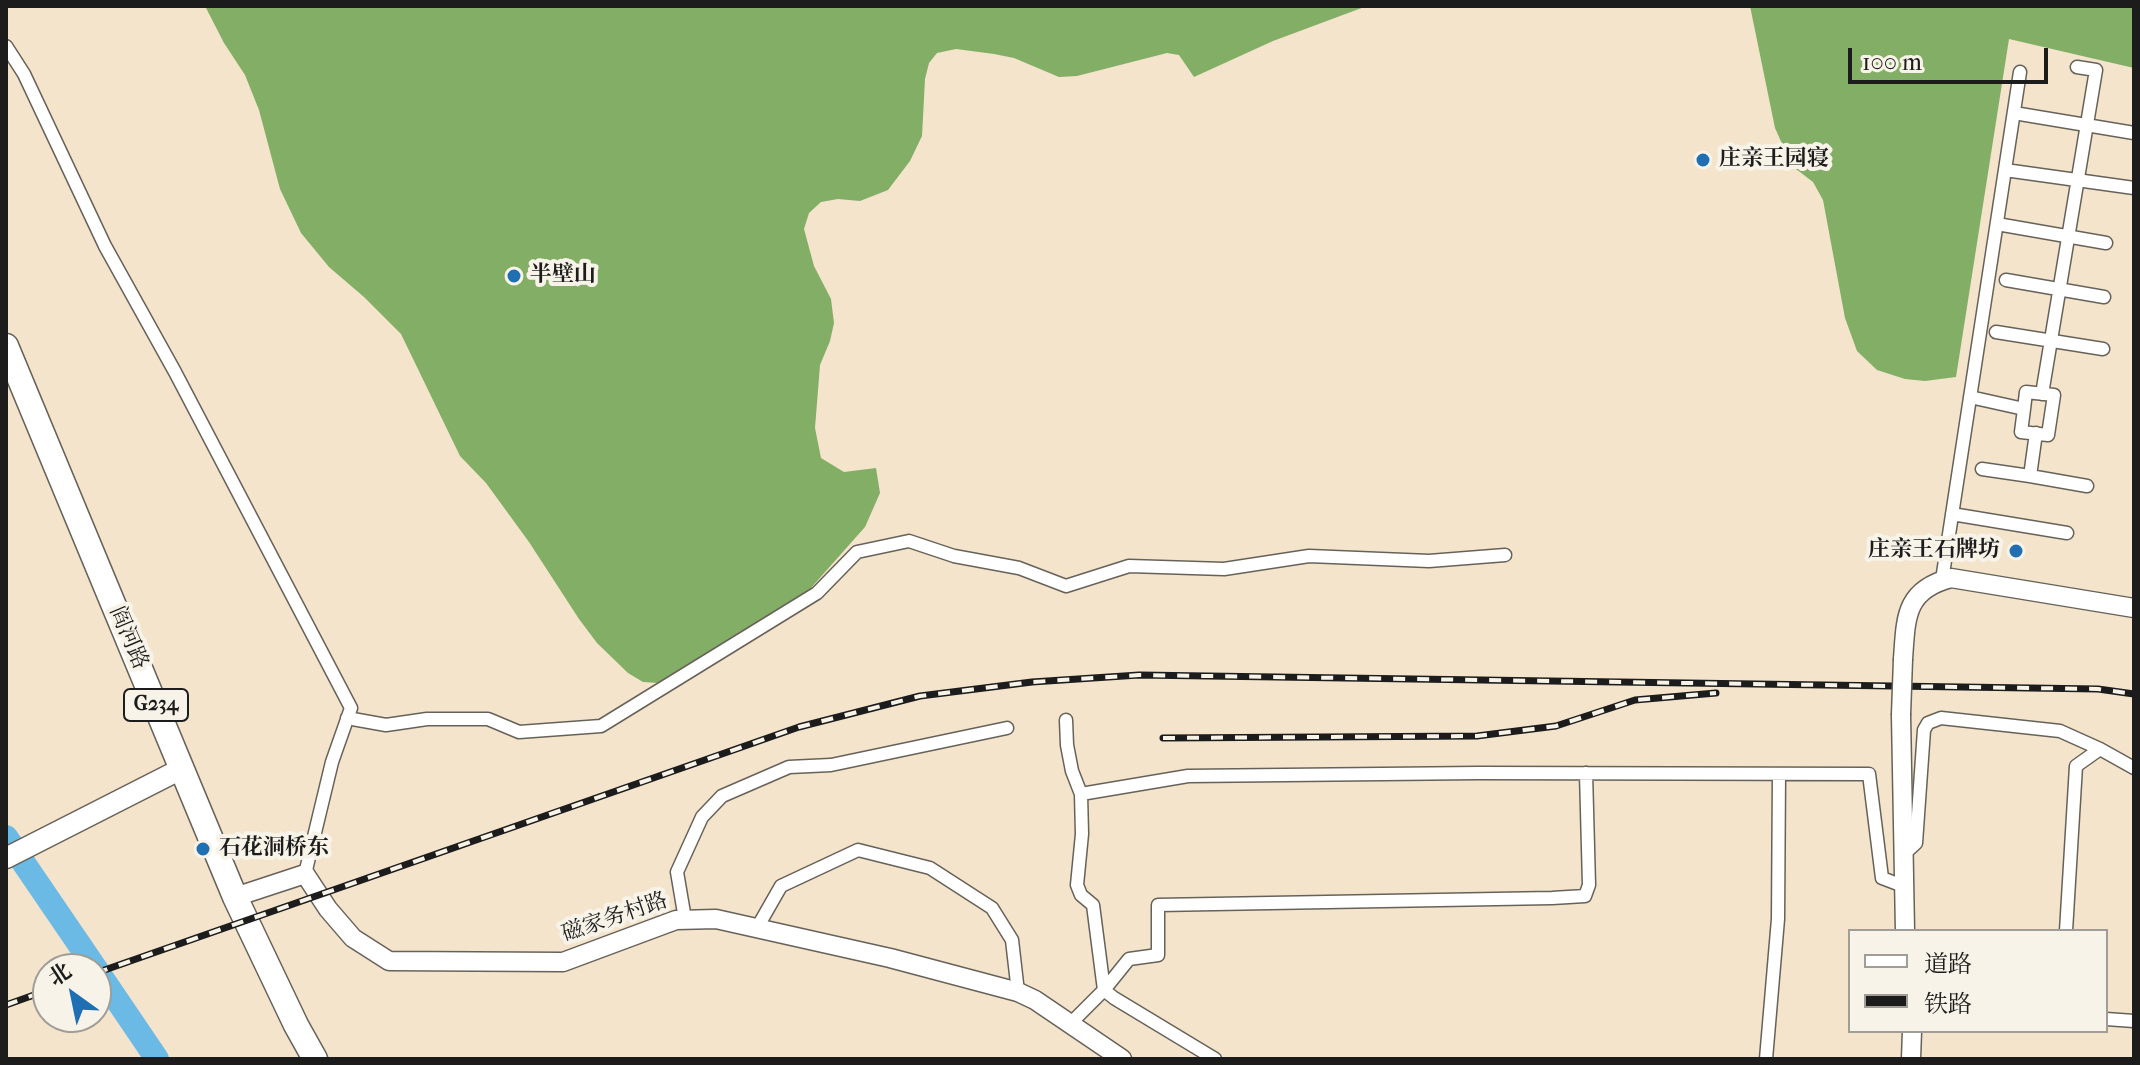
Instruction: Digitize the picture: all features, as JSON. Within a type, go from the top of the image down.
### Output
[{"type":"highway","name":"阎河路","points":[[6,346],[235,897],[315,1059]]},
{"type":"main road","points":[[6,858],[183,768]]},
{"type":"street","points":[[6,46],[24,74],[105,246],[175,372],[351,708],[332,762],[305,874],[235,897]]},
{"type":"street","points":[[2042,394],[2096,70],[2077,67]]},
{"type":"street","points":[[1942,580],[2020,72]]},
{"type":"street","points":[[2014,113],[2134,133]]},
{"type":"street","points":[[2005,170],[2134,188]]},
{"type":"street","points":[[1997,224],[2106,243]]},
{"type":"street","points":[[2006,280],[2104,297]]},
{"type":"street","points":[[1996,332],[2103,349]]},
{"type":"street","points":[[2026,392],[2054,395],[2048,435],[2021,432],[2024,409],[2026,392]]},
{"type":"street","points":[[1970,397],[2024,409]]},
{"type":"street","points":[[2030,476],[2036,433]]},
{"type":"street","points":[[1982,469],[2087,486]]},
{"type":"street","points":[[1952,514],[2067,533]]},
{"type":"street","points":[[347,718],[386,725],[427,719],[488,719],[519,732],[601,726],[817,593],[857,552],[909,541],[954,556],[1019,568],[1066,586],[1129,566],[1224,569],[1309,556],[1429,561],[1505,555]]},
{"type":"street","points":[[1905,929],[1903,659],[1906,615],[1923,591],[1935,582],[1951,578],[2134,608]]},
{"type":"street","points":[[1903,855],[1916,843],[1924,730],[1928,723],[1941,718],[2060,731],[2134,768]]},
{"type":"street","points":[[1066,720],[1072,771],[1081,794],[1082,834],[1077,885],[1081,895],[1093,905],[1104,990],[1215,1059]]},
{"type":"street","points":[[685,919],[677,872],[702,817],[722,796],[789,767],[831,765],[1007,728]]},
{"type":"street","points":[[2066,929],[2076,766],[2100,749]]},
{"type":"street","points":[[1070,1024],[1129,959],[1158,955],[1158,905],[1585,896],[1589,885],[1586,773]]},
{"type":"street","points":[[1766,1059],[1778,919],[1779,774]]},
{"type":"street","points":[[1081,794],[1188,776],[1869,774],[1882,878],[1903,886]]},
{"type":"street","points":[[757,928],[781,886],[858,850],[930,868],[992,908],[1012,940],[1018,992]]},
{"type":"street","name":"磁家务村路","points":[[305,874],[328,909],[353,938],[389,961],[563,962],[676,920],[716,919],[890,958],[1018,992],[1035,1000],[1122,1059]]},
{"type":"street","points":[[2108,1019],[2134,1021]]},
{"type":"street","points":[[1911,1059],[1912,1033]]},
{"type":"green space","points":[[205,6],[1367,6],[1273,41],[1194,77],[1179,55],[1167,53],[1077,76],[1059,77],[1014,58],[994,54],[956,49],[937,53],[929,63],[925,79],[922,136],[910,161],[888,190],[860,201],[838,199],[821,202],[809,213],[804,229],[814,266],[831,299],[834,323],[820,365],[815,428],[821,458],[844,472],[876,468],[880,493],[865,527],[810,589],[659,683],[643,682],[628,673],[597,643],[486,483],[460,456],[401,334],[329,267],[301,233],[280,189],[259,110],[245,75]]},
{"type":"green space","points":[[1750,6],[2134,6],[2134,68],[2009,39],[1956,377],[1925,381],[1905,379],[1877,370],[1857,351],[1845,318],[1823,200],[1813,182],[1792,166],[1775,128]]},
{"type":"waterway","points":[[6,837],[85,953]]},
{"type":"waterway","points":[[112,993],[157,1059]]},
{"type":"railway","points":[[112,967],[799,727],[920,696],[1032,682],[1139,675],[2098,689],[2134,694]]},
{"type":"railway","points":[[1163,738],[1477,736],[1556,726],[1635,700],[1716,693]]},
{"type":"railway","points":[[6,1005],[32,996]]},
{"type":"place","name":"庄亲王园寝","points":[[1703,160]]},
{"type":"place","name":"半壁山","points":[[514,276]]},
{"type":"place","name":"庄亲王石牌坊","points":[[2016,551]]},
{"type":"place","name":"石花洞桥东","points":[[203,849]]}]
